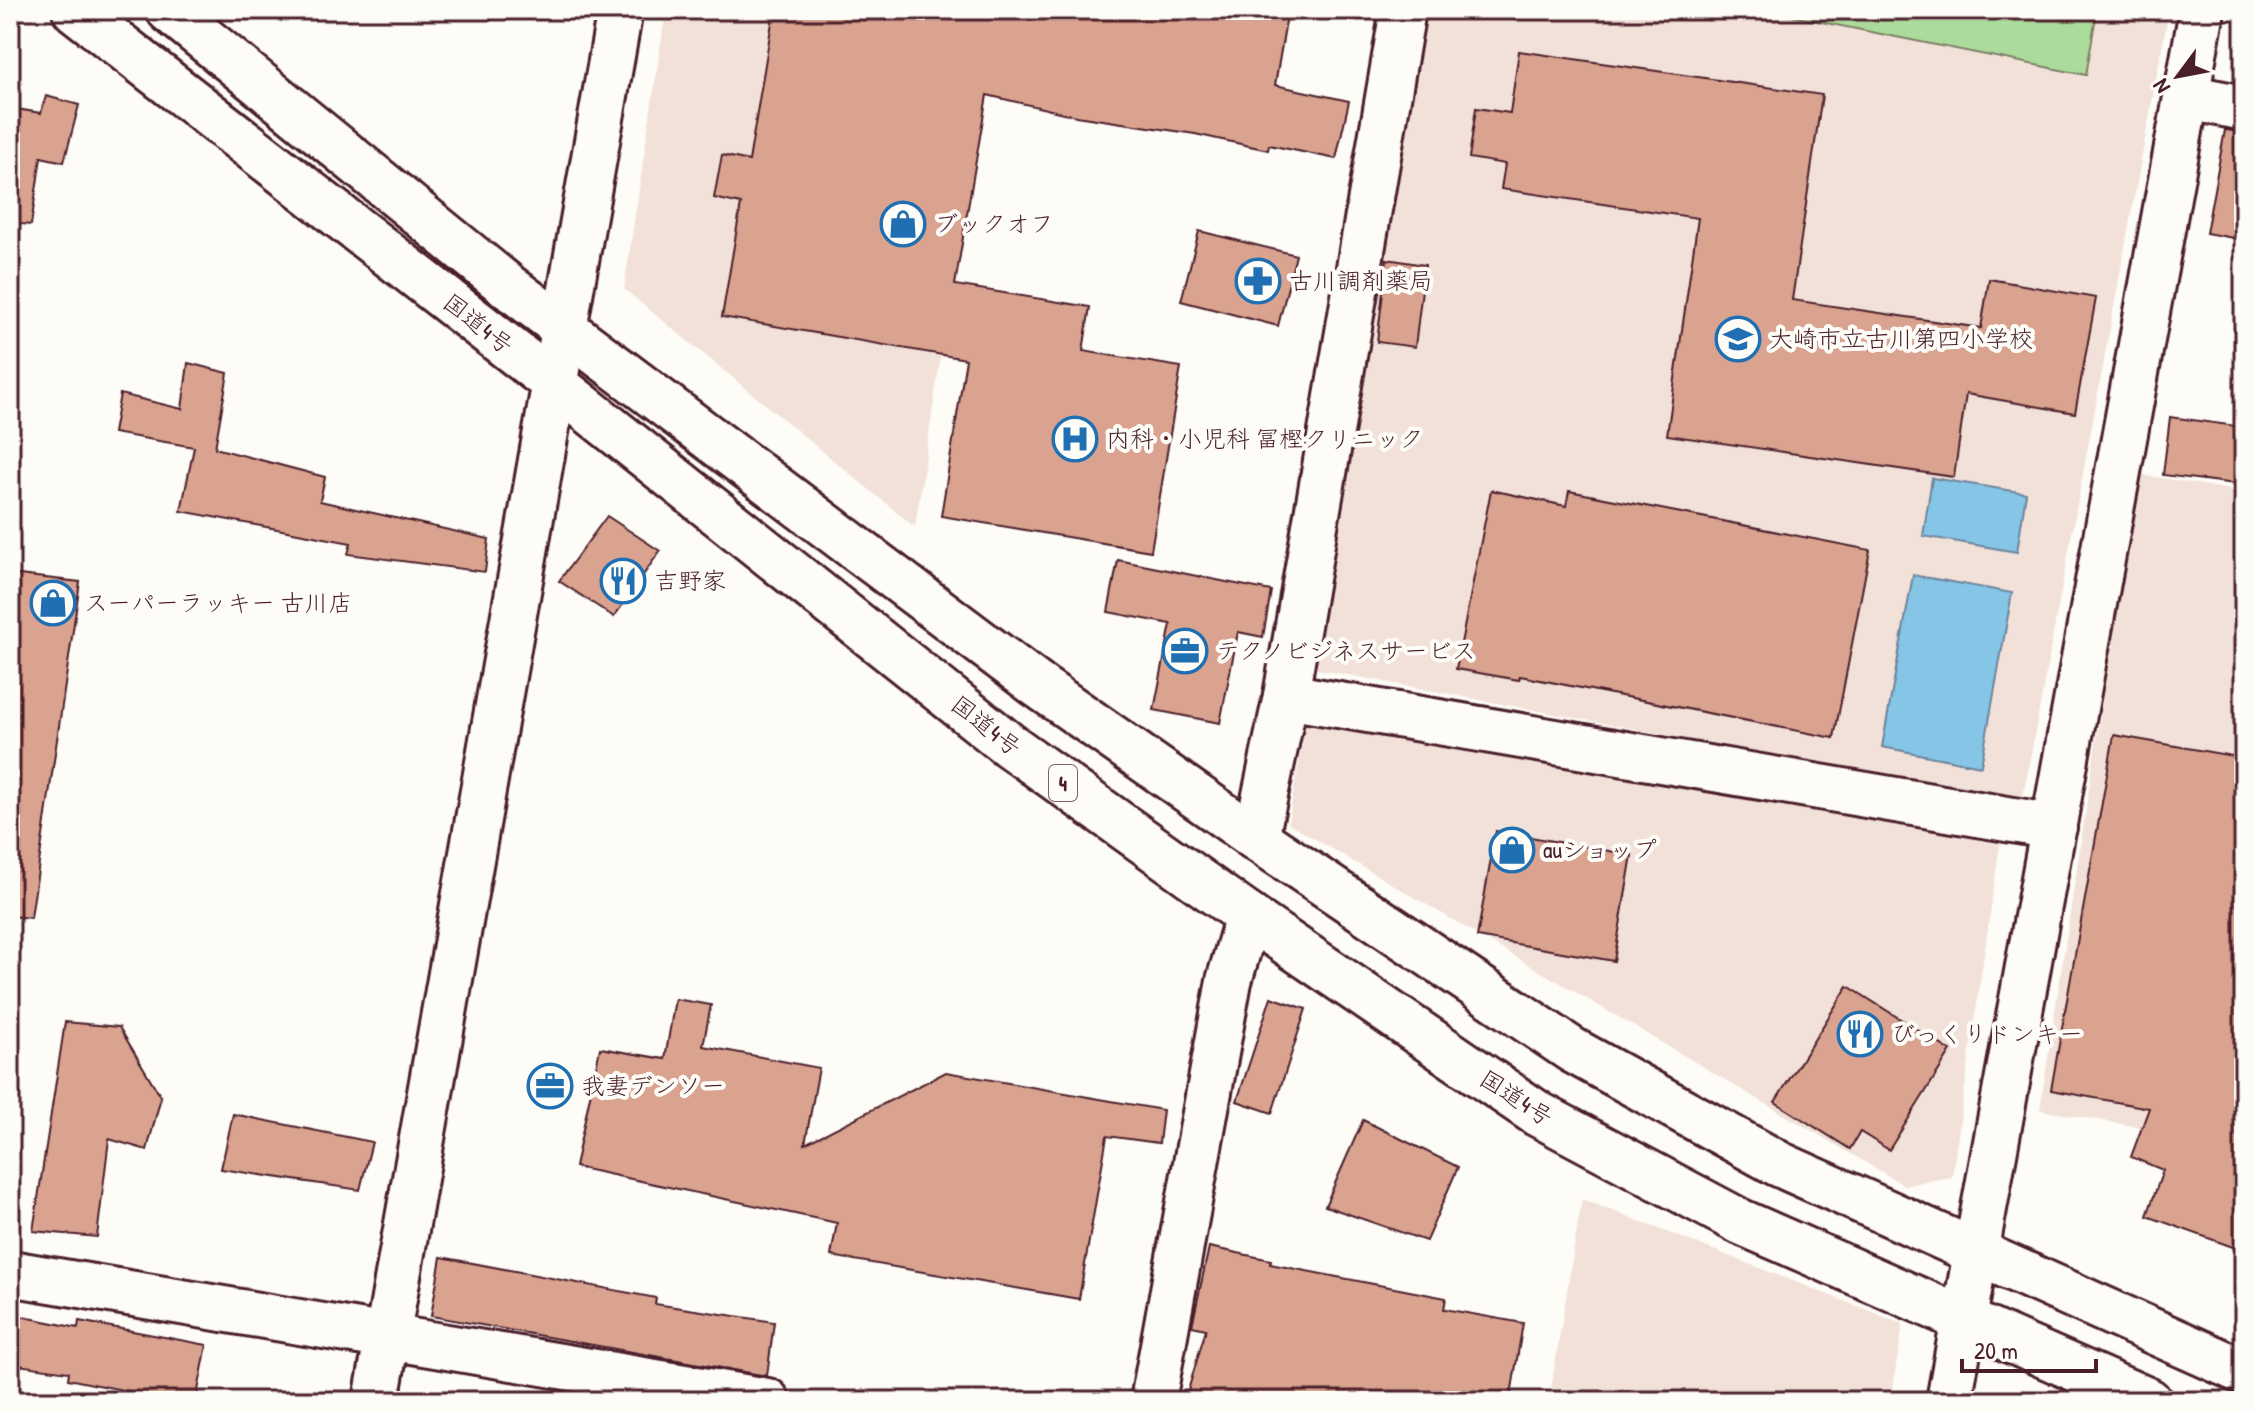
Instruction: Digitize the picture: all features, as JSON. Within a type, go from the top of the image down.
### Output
[{"type":"main road","name":"国道4号","points":[[75,10],[555,384],[1009,745],[1248,916],[1538,1114],[1741,1222],[2149,1401]]},
{"type":"main road","name":"国道4号","points":[[169,10],[509,287],[1036,684],[1256,838],[1572,1050],[1779,1164],[1976,1255],[2244,1372]]},
{"type":"main road","points":[[376,1401],[620,10]]},
{"type":"main road","points":[[1256,838],[1286,696],[1403,10]]},
{"type":"main road","points":[[1949,1401],[2202,10]]},
{"type":"main road","points":[[2187,97],[2244,108]]},
{"type":"main road","points":[[1286,696],[2054,827]]},
{"type":"main road","points":[[1153,1401],[1229,981],[1248,916]]},
{"type":"main road","points":[[10,1273],[767,1401]]},
{"type":"shaded area","points":[[666,10],[993,10],[915,527],[624,289]]},
{"type":"shaded area","name":"大崎市立古川第四小学校","points":[[1428,10],[2169,10],[2022,802],[1306,667]]},
{"type":"shaded area","points":[[2137,474],[2244,492],[2244,1145],[2040,1110]]},
{"type":"shaded area","points":[[1308,711],[2000,844],[1952,1177],[1904,1185],[1288,823]]},
{"type":"shaded area","points":[[1582,1199],[1903,1324],[1890,1401],[1549,1401]]},
{"type":"green space","points":[[1761,10],[2097,10],[2086,75]]},
{"type":"water","points":[[1932,478],[2026,493],[2017,552],[1923,536]]},
{"type":"water","points":[[1913,575],[2012,593],[1981,766],[1882,747]]},
{"type":"building","points":[[774,10],[1288,10],[1275,85],[1349,101],[1336,159],[1269,145],[1268,150],[1195,134],[1076,116],[987,95],[955,285],[1090,307],[1083,351],[1181,367],[1151,551],[941,516],[966,359],[722,317],[741,204],[714,198],[722,155],[749,161]]},
{"type":"building","points":[[1519,51],[1822,95],[1792,300],[1981,328],[1989,279],[2096,298],[2075,413],[1966,394],[1954,477],[1667,435],[1698,218],[1501,189],[1505,164],[1469,158],[1476,108],[1510,113]]},
{"type":"building","points":[[46,96],[79,105],[64,162],[41,157],[31,225],[10,223],[10,108],[41,113]]},
{"type":"building","points":[[2225,130],[2244,132],[2244,240],[2206,233]]},
{"type":"building","points":[[1199,231],[1296,255],[1278,326],[1181,301]]},
{"type":"building","points":[[1387,259],[1425,265],[1415,347],[1377,342]]},
{"type":"building","points":[[188,363],[228,373],[215,448],[325,477],[320,501],[489,539],[485,572],[348,554],[351,543],[181,511],[194,447],[113,433],[120,394],[182,409]]},
{"type":"building","points":[[2170,417],[2244,427],[2244,485],[2163,475]]},
{"type":"building","points":[[1491,490],[1566,506],[1569,491],[1870,550],[1834,738],[1520,676],[1519,680],[1456,669]]},
{"type":"building","points":[[607,516],[660,551],[614,617],[559,581]]},
{"type":"building","points":[[1118,560],[1271,591],[1263,637],[1238,632],[1220,723],[1154,710],[1171,624],[1108,612]]},
{"type":"building","points":[[10,574],[80,582],[31,918],[10,916]]},
{"type":"building","points":[[2114,735],[2244,758],[2244,1251],[2147,1216],[2163,1170],[2131,1157],[2149,1108],[2051,1090]]},
{"type":"building","points":[[1496,831],[1632,855],[1614,961],[1477,937]]},
{"type":"building","points":[[1848,986],[1951,1051],[1889,1150],[1860,1132],[1850,1149],[1775,1102]]},
{"type":"building","points":[[1271,997],[1306,1009],[1272,1113],[1237,1101]]},
{"type":"building","points":[[675,999],[711,1005],[703,1046],[819,1068],[805,1144],[946,1072],[1163,1110],[1159,1143],[1107,1136],[1079,1299],[831,1256],[837,1223],[575,1167],[600,1048],[665,1059]]},
{"type":"building","points":[[65,1022],[119,1027],[161,1097],[147,1150],[109,1139],[97,1237],[33,1231]]},
{"type":"building","points":[[233,1114],[372,1142],[360,1190],[221,1169]]},
{"type":"building","points":[[1363,1120],[1458,1167],[1426,1241],[1325,1206]]},
{"type":"building","points":[[1209,1247],[1271,1260],[1270,1264],[1446,1298],[1444,1309],[1523,1323],[1510,1401],[1185,1401],[1206,1329],[1192,1326]]},
{"type":"building","points":[[441,1257],[656,1298],[655,1304],[774,1322],[767,1376],[431,1316]]},
{"type":"building","points":[[10,1314],[78,1328],[79,1321],[207,1345],[196,1401],[177,1401],[68,1379],[69,1372],[10,1364]]},
{"type":"place","name":"ブックオフ","points":[[903,224]]},
{"type":"place","name":"古川調剤薬局","points":[[1258,281]]},
{"type":"place","name":"大崎市立古川第四小学校","points":[[1738,339]]},
{"type":"place","name":"内科・小児科 冨樫クリニック","points":[[1075,439]]},
{"type":"place","name":"吉野家","points":[[623,581]]},
{"type":"place","name":"スーパーラッキー 古川店","points":[[53,603]]},
{"type":"place","name":"テクノビジネスサービス","points":[[1185,651]]},
{"type":"place","name":"auショップ","points":[[1512,850]]},
{"type":"place","name":"びっくりドンキー","points":[[1860,1034]]},
{"type":"place","name":"我妻デンソー","points":[[550,1086]]}]
